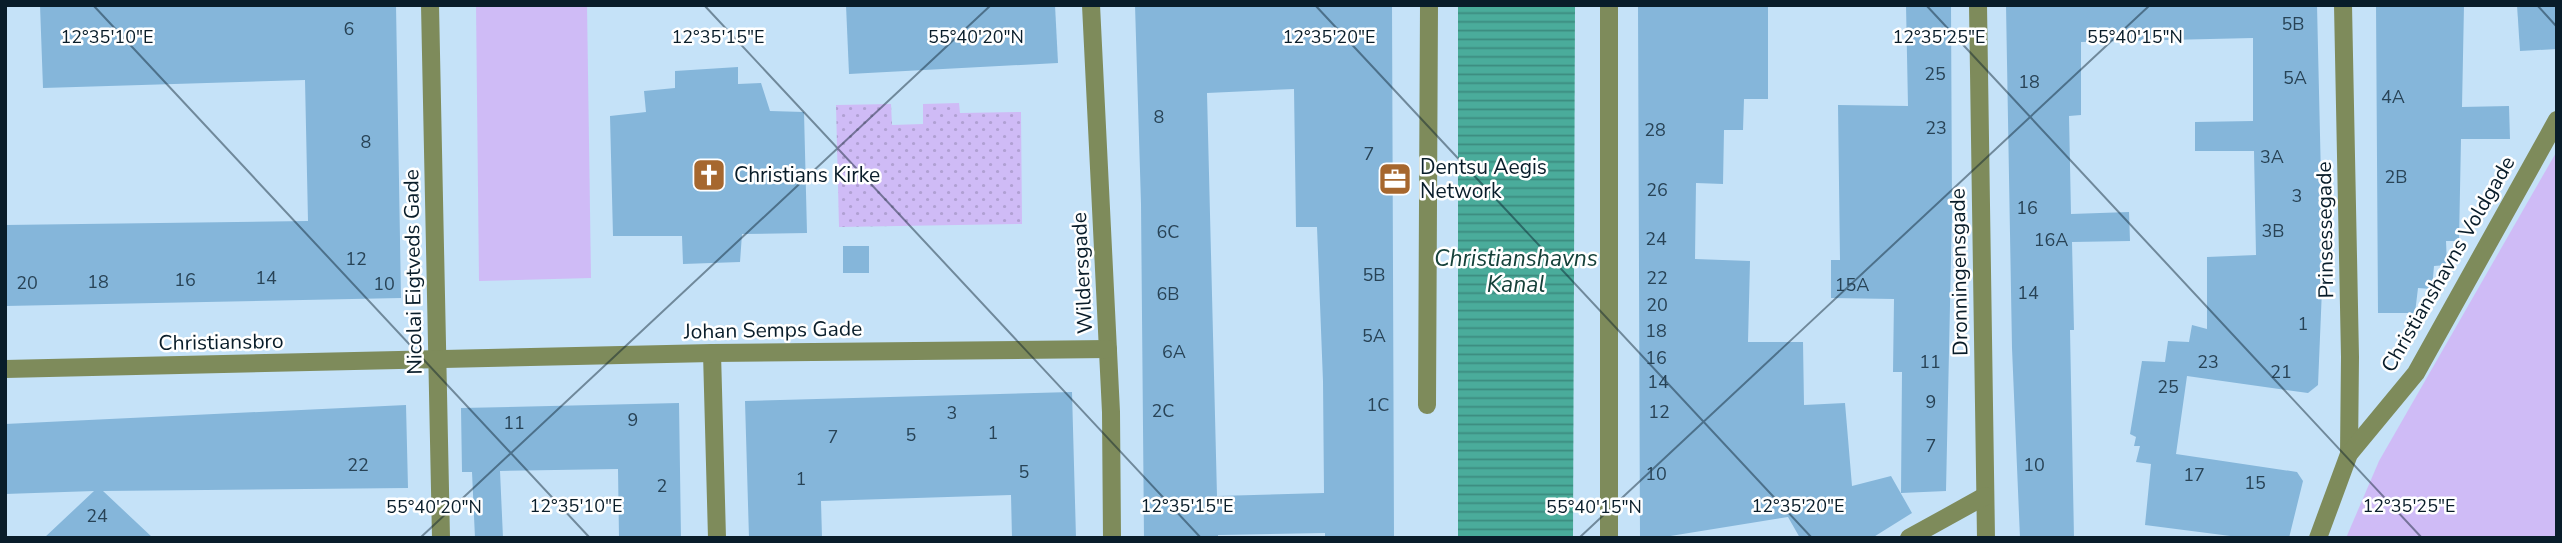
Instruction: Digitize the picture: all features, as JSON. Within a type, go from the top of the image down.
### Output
[{"type":"street","name":"Nicolai Eigtveds Gade","points":[[430,5],[441,538]]},
{"type":"street","name":"Wildersgade","points":[[1091,5],[1108,349],[1112,538]]},
{"type":"street","points":[[1427,405],[1429,5]]},
{"type":"street","points":[[1609,5],[1609,538]]},
{"type":"street","name":"Dronningensgade","points":[[1978,5],[1986,538]]},
{"type":"street","name":"Prinsessegade","points":[[2343,5],[2350,357],[2349,454]]},
{"type":"street","name":"Christianshavns Voldgade","points":[[2318,538],[2349,454],[2416,373],[2557,120]]},
{"type":"street","name":"Johan Semps Gade","points":[[438,359],[1108,349]]},
{"type":"street","points":[[712,353],[717,538]]},
{"type":"street","name":"Christiansbro","points":[[5,369],[438,359]]},
{"type":"street","points":[[1909,538],[1984,496]]},
{"type":"shaded area","points":[[476,5],[587,5],[591,278],[479,281]]},
{"type":"shaded area","points":[[959,103],[960,113],[1021,112],[1022,224],[839,227],[836,105],[891,104],[892,125],[923,124],[923,104]]},
{"type":"shaded area","points":[[2557,151],[2557,538],[2346,538],[2379,461]]},
{"type":"water","name":"Christianshavns Kanal","points":[[1458,5],[1575,5],[1573,538],[1458,538]]},
{"type":"building","points":[[40,5],[396,5],[401,298],[5,306],[5,225],[308,221],[305,80],[43,88]]},
{"type":"building","points":[[846,5],[1055,5],[1058,63],[849,74]]},
{"type":"building","points":[[1135,5],[1392,5],[1394,538],[1325,538],[1325,533],[1144,538],[1141,204]],"holes":[[[1294,89],[1296,227],[1317,227],[1324,493],[1217,496],[1207,93]]]},
{"type":"building","points":[[1638,5],[1768,5],[1768,99],[1744,99],[1743,130],[1724,130],[1723,184],[1696,183],[1695,259],[1750,261],[1748,342],[1803,342],[1804,405],[1845,403],[1852,486],[1891,476],[1912,513],[1872,538],[1800,538],[1788,517],[1658,538],[1640,538]]},
{"type":"building","points":[[1906,5],[1951,5],[1952,213],[1946,491],[1901,493],[1902,372],[1893,372],[1894,299],[1831,298],[1831,260],[1840,260],[1838,105],[1908,106]]},
{"type":"building","points":[[2006,5],[2317,5],[2323,265],[2318,385],[2308,393],[2187,376],[2176,454],[2297,472],[2303,481],[2289,538],[2246,538],[2145,525],[2151,464],[2136,462],[2140,446],[2134,446],[2136,437],[2130,434],[2142,361],[2165,362],[2168,341],[2189,342],[2192,325],[2207,329],[2207,257],[2256,255],[2254,151],[2195,151],[2195,122],[2253,121],[2253,38],[2081,42],[2081,115],[2069,116],[2071,214],[2129,212],[2130,241],[2072,242],[2074,330],[2070,330],[2074,538],[2020,538],[2012,348]]},
{"type":"building","points":[[2376,5],[2464,5],[2462,107],[2509,106],[2510,139],[2461,139],[2459,241],[2446,241],[2447,265],[2434,266],[2432,289],[2418,288],[2415,313],[2378,313]]},
{"type":"building","points":[[2517,5],[2557,5],[2557,49],[2520,51]]},
{"type":"building","name":"Christians Kirke","points":[[738,67],[738,84],[761,83],[770,111],[804,112],[807,233],[742,234],[740,262],[683,264],[682,236],[613,236],[610,116],[646,112],[644,91],[675,88],[675,71]]},
{"type":"building","points":[[843,246],[869,246],[869,273],[843,273]]},
{"type":"building","points":[[1072,392],[1076,538],[1012,538],[1011,495],[821,501],[822,538],[749,538],[745,401]]},
{"type":"building","points":[[679,403],[681,538],[619,538],[618,469],[500,471],[503,538],[475,538],[472,472],[462,472],[461,408]]},
{"type":"building","points":[[406,405],[408,488],[103,491],[153,538],[44,538],[94,491],[5,494],[5,424]]},
{"type":"place","name":"Christians Kirke","points":[[709,175]]},
{"type":"place","name":"Dentsu Aegis Network","points":[[1395,179]]}]
